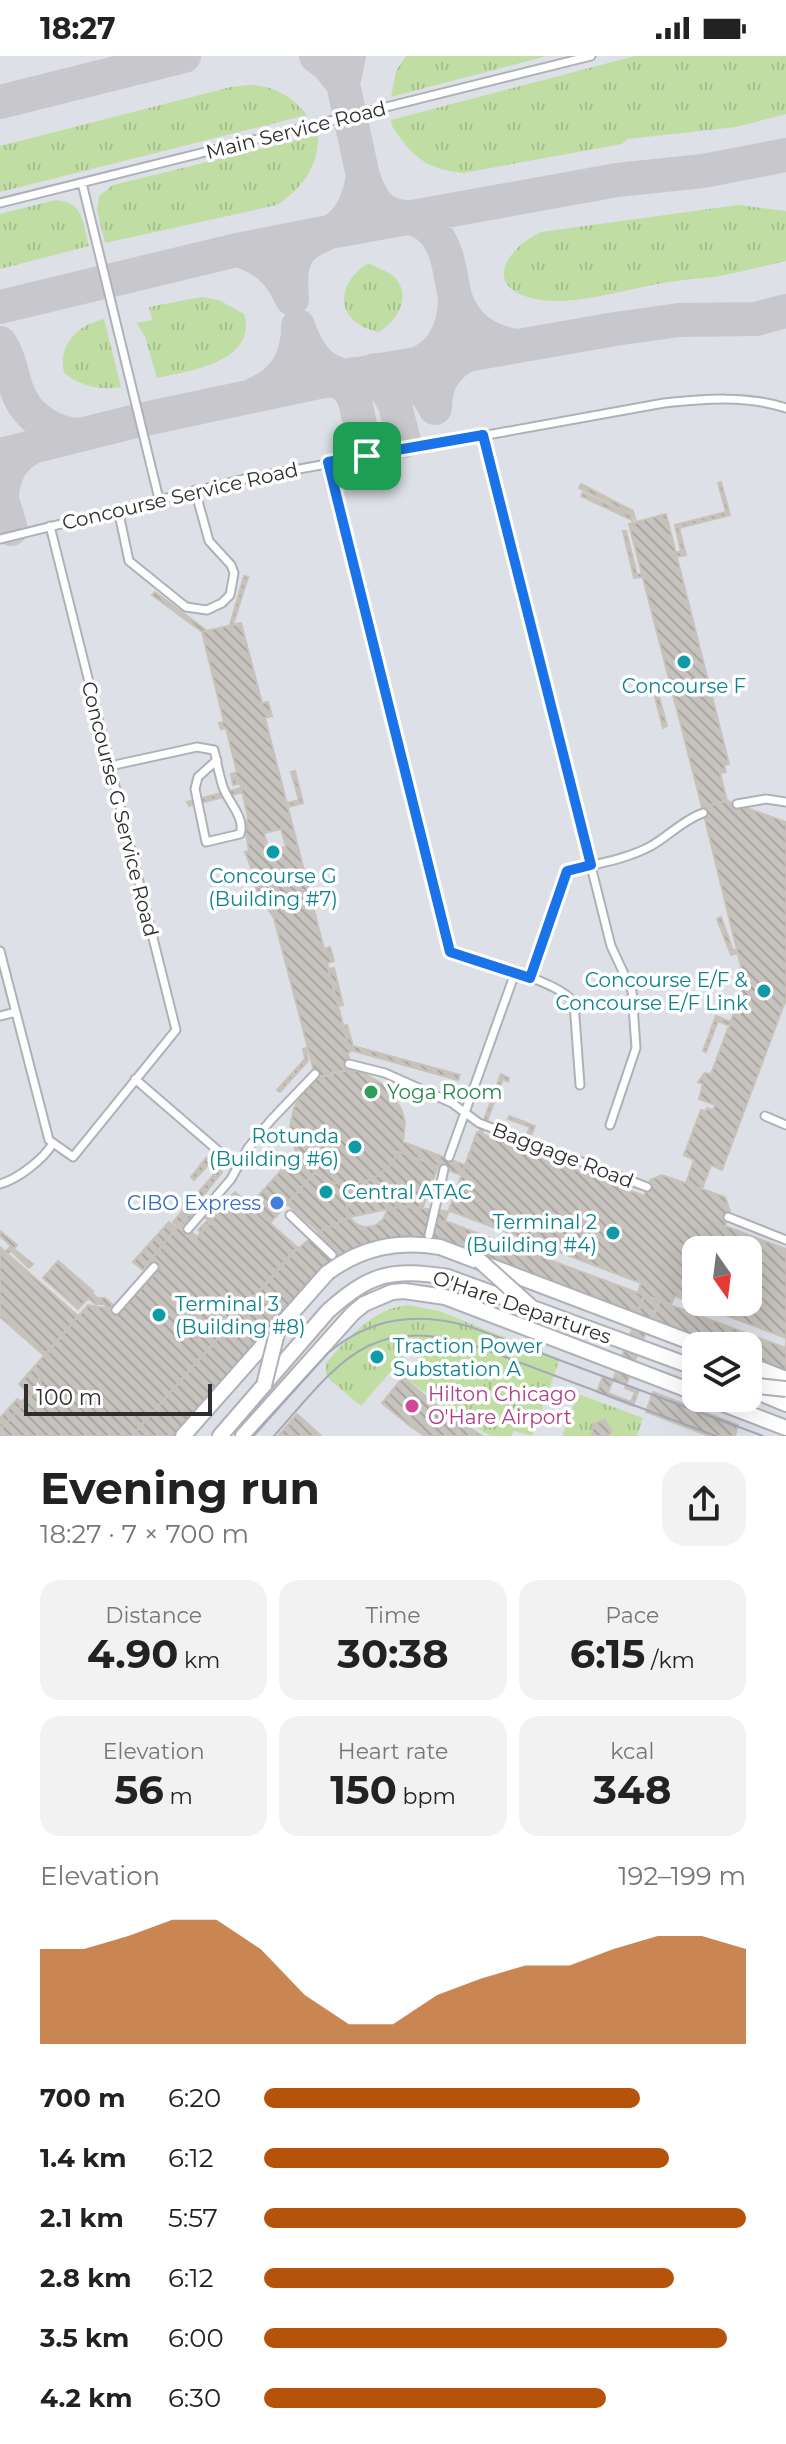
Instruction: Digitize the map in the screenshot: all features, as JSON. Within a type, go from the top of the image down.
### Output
[{"type":"street","points":[[183,1436],[327,1273],[354,1256],[381,1246],[418,1244],[440,1247],[682,1339]]},
{"type":"street","points":[[480,1261],[530,1306]]},
{"type":"street","name":"O'Hare Departures","points":[[220,1436],[338,1302],[368,1281],[389,1274],[415,1272],[448,1277],[682,1363]]},
{"type":"street","points":[[243,1436],[353,1313],[364,1304],[392,1292],[418,1291],[445,1297],[682,1388]]},
{"type":"street","points":[[264,1385],[279,1325]]},
{"type":"street","points":[[762,1370],[786,1379]]},
{"type":"street","points":[[762,1388],[786,1389]]},
{"type":"street","points":[[762,1393],[786,1404]]},
{"type":"street","points":[[744,1412],[786,1428]]},
{"type":"lane","name":"Main Service Road","points":[[0,203],[591,56]]},
{"type":"lane","points":[[82,183],[159,499]]},
{"type":"lane","name":"Concourse Service Road","points":[[0,539],[195,490],[328,462],[664,403],[700,399],[761,402],[786,408]]},
{"type":"lane","points":[[483,435],[611,946],[632,991],[636,1048],[610,1125]]},
{"type":"lane","points":[[328,462],[450,952],[530,978],[569,995],[574,1003],[580,1085]]},
{"type":"lane","points":[[118,509],[129,561],[186,607],[207,610],[230,595],[234,573],[206,535],[195,490]]},
{"type":"lane","name":"Concourse G Service Road","points":[[50,526],[176,1030],[135,1079]]},
{"type":"lane","points":[[110,766],[197,747],[214,750],[217,760],[223,788],[241,820],[242,829],[240,834],[206,842],[195,789],[198,777],[217,760]]},
{"type":"lane","points":[[737,804],[766,799],[786,802]]},
{"type":"lane","points":[[530,978],[567,871],[638,852],[667,836],[688,818],[703,813]]},
{"type":"lane","points":[[0,951],[49,1140],[73,1157],[135,1079],[237,1167]]},
{"type":"lane","points":[[449,1157],[515,973]]},
{"type":"lane","points":[[0,1016],[16,1012]]},
{"type":"lane","name":"Baggage Road","points":[[349,1064],[385,1073],[452,1103],[481,1124],[647,1187]]},
{"type":"lane","points":[[188,1229],[231,1179],[271,1120],[315,1074]]},
{"type":"lane","points":[[765,1116],[786,1125]]},
{"type":"lane","points":[[0,1184],[10,1181],[49,1151],[53,1143]]},
{"type":"lane","points":[[429,1235],[444,1169]]},
{"type":"lane","points":[[290,1215],[332,1255]]},
{"type":"lane","points":[[728,1217],[786,1240]]},
{"type":"lane","points":[[116,1310],[154,1267]]},
{"type":"shaded area","points":[[0,56],[786,56],[786,1436],[0,1436]]},
{"type":"green space","points":[[406,56],[547,56],[391,97],[396,71]]},
{"type":"green space","points":[[635,56],[786,56],[786,114],[736,127],[627,139],[622,144],[463,173],[439,168],[421,159],[392,126],[391,120]]},
{"type":"green space","points":[[249,85],[281,93],[307,115],[0,192],[0,146]]},
{"type":"green space","points":[[318,135],[316,157],[307,176],[277,205],[105,243],[97,210],[99,196],[113,185]]},
{"type":"green space","points":[[55,200],[77,209],[89,246],[0,269],[0,214]]},
{"type":"green space","points":[[738,205],[786,211],[786,261],[568,301],[523,296],[511,289],[505,280],[504,270],[508,260],[527,240],[541,232]]},
{"type":"green space","points":[[368,263],[393,276],[401,286],[400,308],[391,322],[379,332],[354,321],[344,303],[349,282]]},
{"type":"green space","points":[[201,297],[219,300],[244,314],[246,330],[241,343],[218,361],[157,378],[145,337],[137,323],[152,320],[149,307]]},
{"type":"green space","points":[[104,319],[121,387],[91,386],[64,373],[64,353],[72,337],[86,326]]},
{"type":"green space","points":[[408,1305],[439,1311],[560,1359],[532,1436],[514,1431],[511,1436],[491,1436],[461,1419],[403,1376],[419,1357],[410,1349],[361,1406],[330,1380],[326,1374],[326,1363],[353,1334],[383,1312]]},
{"type":"green space","points":[[578,1394],[643,1418],[637,1436],[562,1436]]},
{"type":"building","points":[[721,482],[730,515],[679,528],[686,555],[676,557],[675,553],[681,551],[675,525],[726,512],[718,483]]},
{"type":"building","points":[[581,484],[633,511],[636,523],[633,523],[630,513],[579,488]]},
{"type":"building","points":[[583,493],[634,517],[636,523],[581,496]]},
{"type":"building","name":"Concourse F","points":[[666,514],[729,764],[724,765],[726,772],[720,773],[727,801],[702,807],[629,524]]},
{"type":"building","points":[[623,531],[626,531],[637,574],[641,573],[642,577],[634,578]]},
{"type":"building","points":[[244,576],[248,577],[233,625],[230,625]]},
{"type":"building","points":[[155,592],[206,631],[202,632],[152,595]]},
{"type":"building","name":"Concourse G (Building #7)","points":[[241,623],[262,703],[268,702],[272,716],[265,718],[324,949],[330,947],[334,961],[327,963],[350,1052],[351,1070],[333,1072],[316,1079],[274,918],[259,896],[245,852],[249,851],[245,827],[248,817],[240,783],[233,785],[231,774],[237,772],[226,728],[221,729],[219,723],[224,722],[202,632]]},
{"type":"building","points":[[670,682],[671,685],[657,689],[667,726],[663,728],[652,686]]},
{"type":"building","points":[[295,771],[303,803],[288,807],[287,803],[299,800],[291,772]]},
{"type":"building","points":[[241,788],[242,792],[189,806],[187,802]]},
{"type":"building","name":"Concourse E/F & Concourse E/F Link","points":[[727,801],[786,822],[786,999],[722,1170],[711,1165],[702,1189],[686,1183],[694,1160],[684,1155],[701,1110],[713,1110],[715,1105],[699,1099],[703,1084],[698,1082],[705,1073],[711,1074],[745,983],[702,807]]},
{"type":"building","points":[[281,829],[286,847],[269,851],[264,833]]},
{"type":"building","points":[[721,917],[733,950],[737,949],[737,953],[731,955],[717,919]]},
{"type":"building","points":[[334,968],[343,1005],[338,1006],[328,969]]},
{"type":"building","points":[[716,1016],[731,1022],[730,1026],[718,1021],[706,1052],[703,1051]]},
{"type":"building","points":[[347,1025],[353,1046],[460,1075],[458,1080],[350,1050],[343,1026]]},
{"type":"building","points":[[306,1048],[308,1061],[280,1092],[277,1090],[305,1059],[303,1049]]},
{"type":"building","name":"Rotunda (Building #6)","points":[[341,1071],[360,1071],[389,1088],[402,1111],[405,1123],[403,1142],[465,1165],[461,1175],[399,1152],[388,1168],[372,1179],[354,1184],[334,1183],[314,1173],[270,1223],[250,1205],[296,1154],[290,1126],[294,1108],[303,1091],[316,1079]]},
{"type":"building","points":[[501,1074],[509,1078],[508,1082],[503,1079],[482,1134],[479,1133]]},
{"type":"building","points":[[509,1116],[535,1126],[525,1151],[521,1149],[530,1127],[508,1119]]},
{"type":"building","name":"Terminal 2 (Building #4)","points":[[477,1132],[644,1196],[650,1180],[662,1175],[725,1197],[730,1211],[725,1226],[752,1236],[682,1236],[682,1309],[445,1221]]},
{"type":"building","name":"Central ATAC","points":[[399,1152],[438,1166],[423,1207],[387,1208],[384,1195],[370,1186],[356,1190],[346,1203],[350,1217],[319,1232],[287,1204],[314,1173],[334,1183],[354,1184],[372,1179],[388,1168]]},
{"type":"building","points":[[206,1158],[222,1172],[178,1227],[173,1222],[216,1172],[208,1165],[194,1180],[191,1177]]},
{"type":"building","points":[[367,1187],[381,1193],[387,1207],[381,1221],[367,1227],[353,1221],[347,1207],[353,1193]]},
{"type":"building","name":"Terminal 3 (Building #8)","points":[[235,1192],[297,1247],[132,1436],[0,1436],[0,1430],[41,1384],[35,1366],[88,1305],[119,1313],[158,1270],[148,1262],[181,1223],[197,1237]]},
{"type":"building","points":[[198,1203],[214,1218],[201,1233],[198,1230],[208,1220],[197,1211],[184,1225],[181,1223]]},
{"type":"building","points":[[402,1206],[453,1212],[641,1283],[638,1292],[644,1295],[635,1317],[430,1243],[339,1263],[180,1436],[132,1436],[296,1250],[319,1232],[350,1217]]},
{"type":"building","points":[[169,1222],[176,1228],[143,1270],[133,1262]]},
{"type":"building","points":[[0,1231],[17,1245],[14,1249],[33,1264],[29,1268],[11,1251],[8,1254],[5,1252],[11,1246],[0,1236]]},
{"type":"building","name":"Terminal 2 (Building #4)","points":[[762,1240],[786,1249],[786,1348],[762,1339],[762,1332],[743,1332],[700,1316],[762,1316]]},
{"type":"building","points":[[0,1247],[78,1316],[45,1356],[0,1317]]},
{"type":"building","points":[[58,1261],[97,1298],[105,1298],[113,1305],[105,1308],[103,1304],[95,1304],[88,1298],[78,1309],[43,1278]]},
{"type":"building","points":[[645,1295],[658,1300],[625,1388],[635,1392],[631,1402],[608,1393]]},
{"type":"building","points":[[675,1296],[682,1299],[682,1316],[728,1316],[786,1338],[786,1374],[762,1365],[762,1332],[682,1332],[682,1335],[651,1324],[660,1301],[671,1304]]},
{"type":"building","points":[[35,1366],[41,1384],[0,1430],[0,1418],[17,1399],[21,1402],[29,1394],[19,1384]]},
{"type":"building","points":[[603,1376],[639,1390],[633,1406],[597,1392]]},
{"type":"building","name":"Hilton Chicago O'Hare Airport","points":[[403,1377],[482,1436],[425,1436],[410,1426],[382,1403]]},
{"type":"building","points":[[653,1392],[682,1403],[682,1412],[705,1412],[738,1425],[735,1436],[709,1436],[646,1412]]},
{"type":"building","points":[[297,1414],[317,1432],[321,1436],[278,1436]]},
{"type":"building","points":[[605,1420],[612,1431],[608,1436],[592,1436],[593,1424]]},
{"type":"taxiway","points":[[0,102],[184,56]]},
{"type":"taxiway","points":[[316,56],[343,84]]},
{"type":"taxiway","points":[[349,56],[343,84],[363,176]]},
{"type":"taxiway","points":[[0,307],[237,250],[324,233],[617,180],[703,171],[786,155]]},
{"type":"taxiway","points":[[237,250],[256,257],[271,268],[292,299],[292,270],[298,254],[307,243],[338,227],[348,217],[358,197],[363,176],[378,206],[395,216],[423,223],[433,231],[448,262],[455,297]]},
{"type":"taxiway","points":[[354,374],[380,383],[395,405],[402,375],[435,353],[445,339],[452,323],[455,297],[465,317],[478,331],[517,346]]},
{"type":"taxiway","points":[[0,455],[140,420],[347,376],[615,329],[679,320],[756,319],[786,311]]},
{"type":"taxiway","points":[[257,393],[276,382],[288,366],[296,347],[298,326],[305,344],[321,365],[347,376]]},
{"type":"taxiway","points":[[0,343],[21,400],[27,408],[51,427],[80,435]]},
{"type":"taxiway","points":[[324,380],[343,385],[355,401],[358,384],[366,374],[378,370],[390,371],[417,385],[435,408],[442,377],[452,365],[467,355]]},
{"type":"taxiway","points":[[355,401],[365,448]]},
{"type":"taxiway","points":[[395,405],[404,441]]},
{"type":"taxiway","points":[[0,493],[2,499],[6,475],[14,462],[33,447]]},
{"type":"taxiway","points":[[2,499],[11,529]]},
{"type":"tram line","points":[[252,1436],[328,1353],[344,1341],[378,1325],[414,1319],[432,1319],[471,1327],[763,1436]]},
{"type":"tram line","points":[[274,1436],[340,1365],[361,1350],[385,1340],[412,1335],[443,1338],[481,1348],[716,1436]]},
{"type":"place","name":"Concourse F","points":[[684,662]]},
{"type":"place","name":"Concourse G (Building #7)","points":[[273,852]]},
{"type":"place","name":"Concourse E/F & Concourse E/F Link","points":[[764,991]]},
{"type":"place","name":"Yoga Room","points":[[371,1092]]},
{"type":"place","name":"Rotunda (Building #6)","points":[[355,1147]]},
{"type":"place","name":"Central ATAC","points":[[326,1192]]},
{"type":"place","name":"CIBO Express","points":[[277,1203]]},
{"type":"place","name":"Terminal 2 (Building #4)","points":[[613,1233]]},
{"type":"place","name":"Terminal 3 (Building #8)","points":[[159,1315]]},
{"type":"place","name":"Traction Power Substation A","points":[[377,1357]]},
{"type":"place","name":"Hilton Chicago O'Hare Airport","points":[[412,1406]]},
{"type":"route","points":[[483,435],[591,865],[567,871],[530,978],[450,952],[328,462],[367,456],[483,435]]}]
